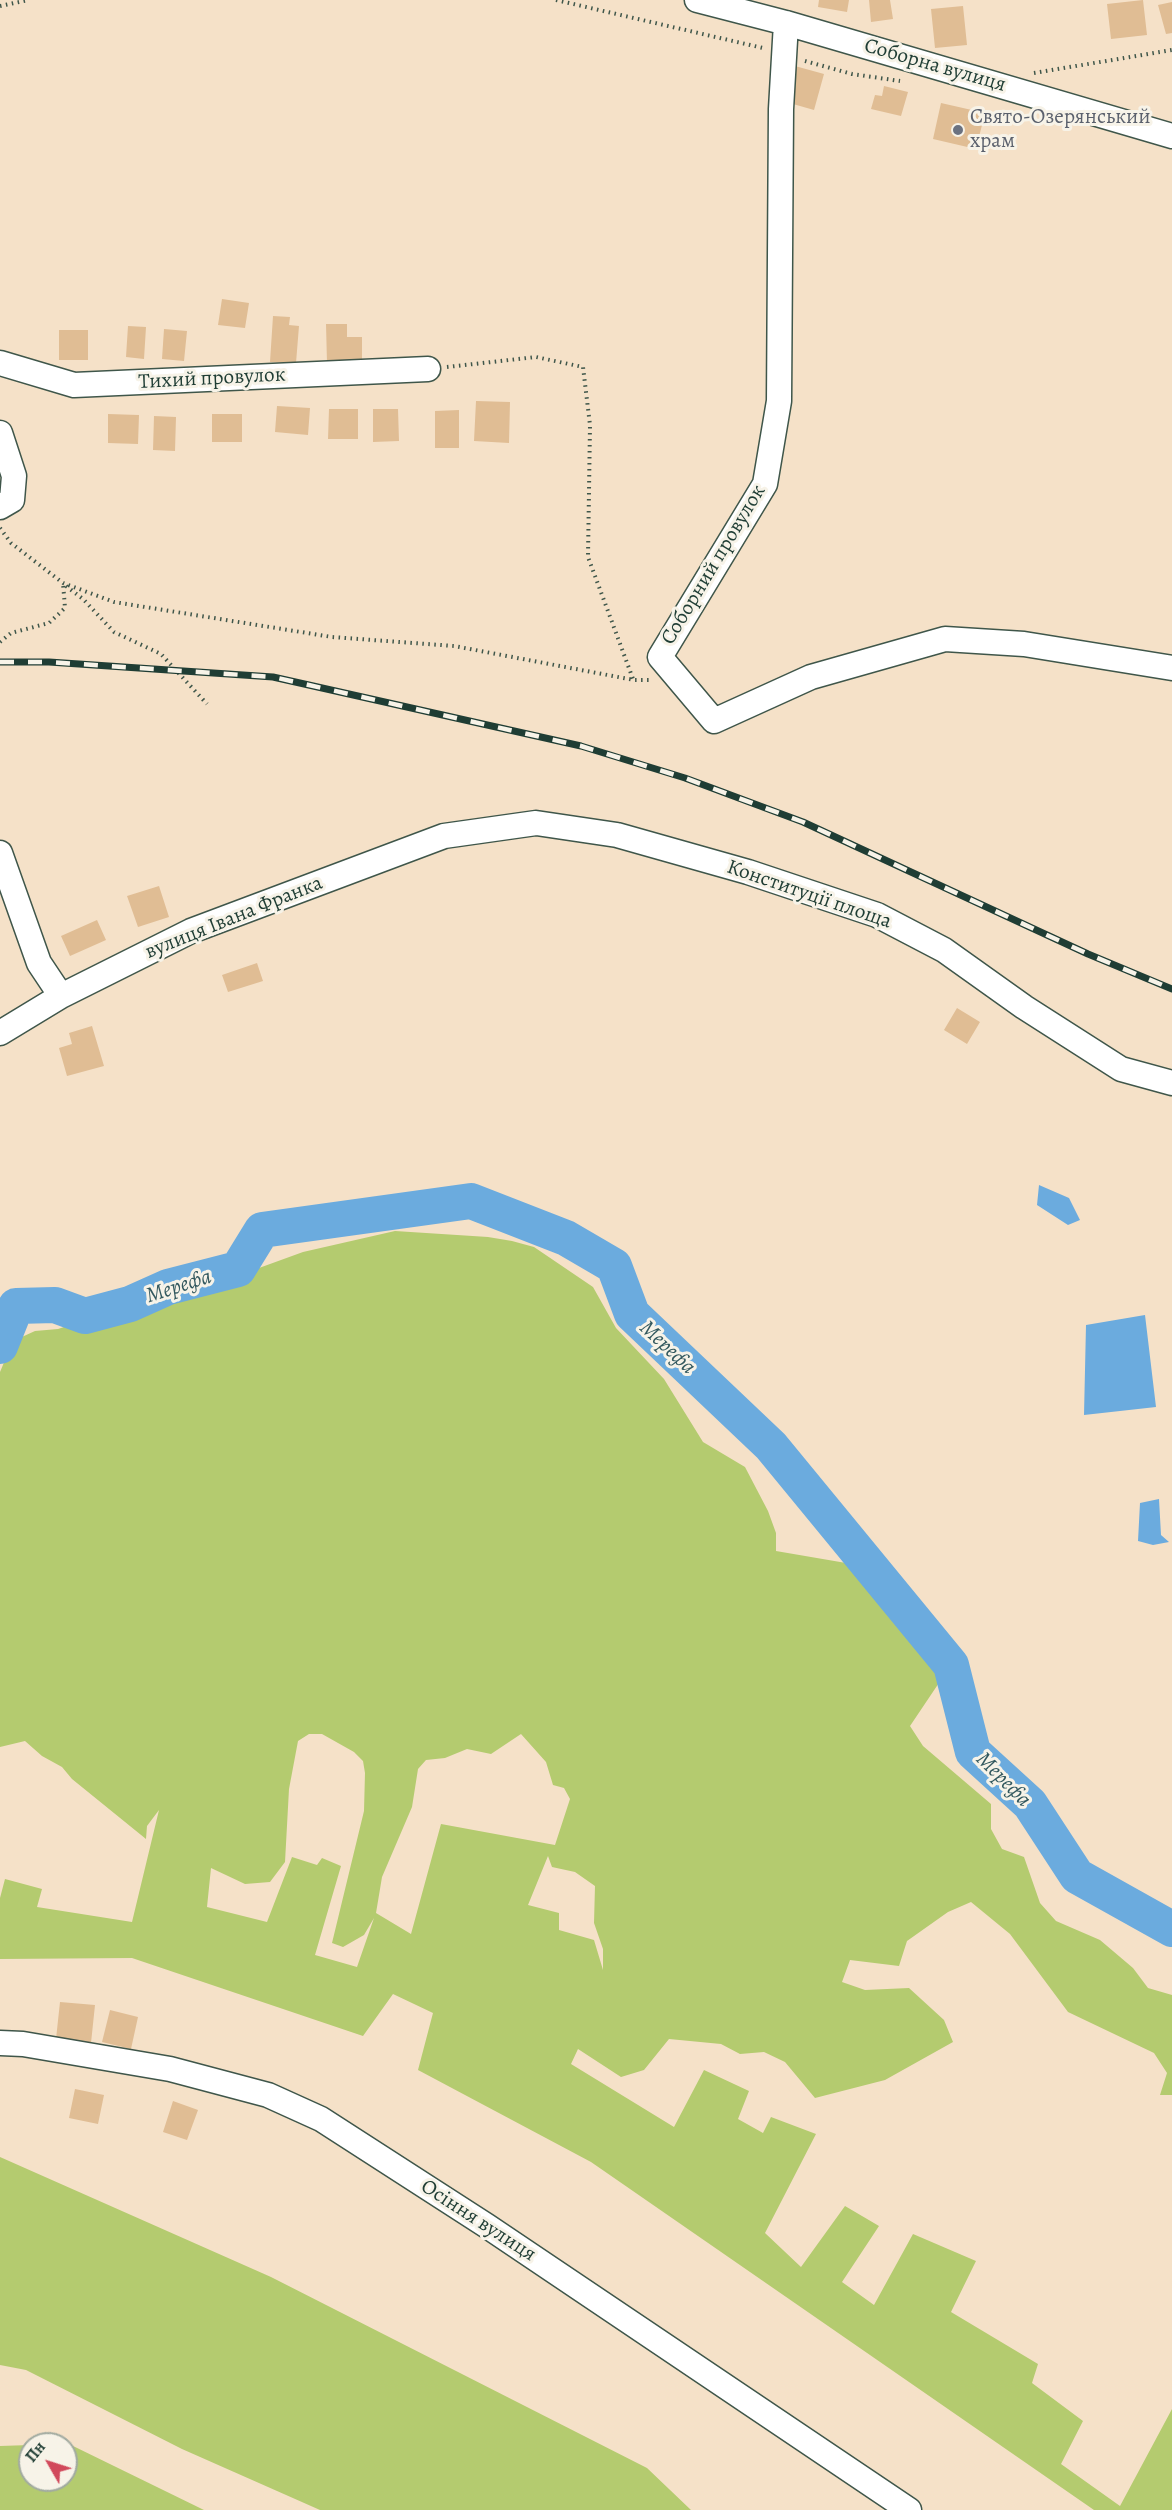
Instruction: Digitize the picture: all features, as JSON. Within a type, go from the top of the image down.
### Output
[{"type":"street","name":"Соборна вулиця","points":[[697,0],[786,22],[1172,136]]},
{"type":"street","name":"Соборний провулок","points":[[786,22],[786,55],[781,109],[779,401],[765,484],[660,657],[714,721],[811,677],[945,639],[1024,644],[1172,668]]},
{"type":"street","name":"Тихий провулок","points":[[0,363],[74,385],[428,369]]},
{"type":"street","points":[[0,434],[14,476],[12,500],[0,507]]},
{"type":"street","name":"Конституції площа","points":[[444,836],[536,823],[617,835],[748,872],[877,915],[944,950],[1024,1007],[1121,1069],[1172,1083]]},
{"type":"street","name":"вулиця Івана Франка","points":[[0,1033],[61,996],[191,931],[444,836]]},
{"type":"street","points":[[0,853],[39,963],[61,996]]},
{"type":"street","name":"Осіння вулиця","points":[[0,2043],[24,2044],[170,2069],[268,2095],[321,2119],[487,2226],[909,2510]]},
{"type":"path","points":[[0,6],[29,0]]},
{"type":"path","points":[[556,0],[649,20],[852,74],[904,81]]},
{"type":"path","points":[[1022,75],[1172,50]]},
{"type":"path","points":[[428,369],[536,357],[582,367],[590,425],[588,556],[634,680]]},
{"type":"path","points":[[0,527],[11,543],[83,599],[114,632],[161,654],[207,704]]},
{"type":"path","points":[[63,583],[114,602],[332,637],[454,646],[634,680],[679,680]]},
{"type":"path","points":[[0,642],[11,633],[49,623],[65,608],[63,583]]},
{"type":"green space","points":[[395,1231],[488,1237],[534,1247],[593,1287],[616,1328],[664,1379],[703,1442],[745,1467],[768,1511],[776,1533],[776,1551],[846,1563],[898,1610],[927,1649],[951,1665],[910,1726],[923,1746],[991,1804],[991,1829],[1002,1849],[1024,1857],[1040,1903],[1056,1921],[1100,1940],[1133,1968],[1148,1988],[1172,1995],[1172,2095],[1160,2095],[1167,2073],[1154,2053],[1068,2012],[1010,1934],[971,1902],[948,1912],[907,1941],[899,1966],[850,1960],[842,1982],[865,1990],[909,1988],[944,2020],[953,2042],[885,2080],[815,2098],[785,2062],[764,2052],[740,2054],[721,2044],[669,2039],[644,2070],[621,2077],[578,2049],[571,2064],[674,2127],[704,2070],[749,2091],[738,2119],[763,2133],[771,2117],[816,2134],[765,2233],[801,2267],[845,2206],[879,2226],[842,2282],[874,2305],[913,2234],[976,2261],[951,2312],[1038,2364],[1032,2383],[1083,2421],[1061,2464],[1120,2506],[1172,2409],[1172,2510],[1094,2510],[591,2162],[418,2070],[433,2013],[393,1994],[363,2036],[132,1958],[0,1959],[0,1898],[5,1879],[42,1889],[37,1907],[132,1922],[159,1810],[147,1826],[146,1839],[72,1779],[62,1767],[42,1756],[25,1741],[0,1747],[0,1372],[13,1341],[35,1331],[58,1329],[79,1322],[85,1316],[131,1320],[151,1310],[218,1289],[259,1268],[303,1252]],"holes":[[[309,1734],[322,1734],[354,1752],[363,1761],[364,1811],[332,1943],[343,1947],[364,1935],[374,1918],[357,1967],[315,1955],[341,1866],[322,1858],[317,1865],[292,1857],[267,1922],[207,1907],[211,1868],[245,1884],[270,1882],[285,1862],[289,1789],[298,1741]],[[521,1734],[546,1762],[553,1785],[564,1788],[570,1799],[555,1845],[441,1824],[411,1934],[376,1913],[382,1877],[412,1807],[418,1769],[426,1760],[445,1758],[467,1749],[491,1754]],[[548,1856],[552,1867],[575,1872],[595,1886],[594,1923],[603,1949],[603,1970],[594,1940],[559,1930],[559,1913],[528,1905]]]},
{"type":"green space","points":[[0,2157],[271,2277],[647,2468],[691,2510],[320,2510],[182,2449],[26,2370],[0,2365]]},
{"type":"green space","points":[[18,2445],[18,2492],[78,2492],[78,2448],[204,2510],[0,2510],[0,2446]]},
{"type":"water","points":[[1039,1185],[1069,1198],[1080,1220],[1068,1225],[1037,1205]]},
{"type":"water","points":[[1145,1315],[1156,1407],[1084,1415],[1086,1325]]},
{"type":"water","points":[[1159,1499],[1161,1535],[1169,1542],[1153,1545],[1138,1541],[1140,1503]]},
{"type":"building","points":[[819,0],[849,0],[847,12],[818,7]]},
{"type":"building","points":[[869,0],[890,0],[893,19],[871,22]]},
{"type":"building","points":[[1143,0],[1147,35],[1111,39],[1107,4]]},
{"type":"building","points":[[1172,2],[1172,33],[1166,34],[1158,5]]},
{"type":"building","points":[[963,6],[967,45],[935,48],[931,9]]},
{"type":"building","points":[[795,66],[824,74],[814,110],[786,102]]},
{"type":"building","points":[[884,86],[908,92],[901,116],[871,109],[875,95],[882,96]]},
{"type":"building","name":"Свято-Озерянський храм","points":[[941,103],[985,113],[976,149],[933,139]]},
{"type":"building","points":[[222,299],[249,303],[245,328],[218,325]]},
{"type":"building","points":[[273,316],[290,317],[289,325],[299,326],[296,363],[270,362]]},
{"type":"building","points":[[326,324],[347,324],[347,337],[362,337],[362,362],[327,363]]},
{"type":"building","points":[[128,326],[146,327],[144,359],[126,357]]},
{"type":"building","points":[[164,329],[187,331],[184,361],[162,359]]},
{"type":"building","points":[[59,330],[88,330],[88,360],[59,360]]},
{"type":"building","points":[[476,401],[510,402],[509,443],[474,441]]},
{"type":"building","points":[[277,406],[310,408],[308,435],[275,432]]},
{"type":"building","points":[[329,409],[358,409],[358,439],[328,439]]},
{"type":"building","points":[[373,409],[398,409],[399,441],[373,442]]},
{"type":"building","points":[[459,410],[459,448],[435,448],[435,411]]},
{"type":"building","points":[[108,414],[139,415],[138,444],[108,443]]},
{"type":"building","points":[[212,414],[242,414],[242,442],[212,442]]},
{"type":"building","points":[[154,416],[176,417],[175,451],[153,450]]},
{"type":"building","points":[[159,886],[169,917],[138,927],[127,896]]},
{"type":"building","points":[[97,920],[106,940],[70,956],[61,936]]},
{"type":"building","points":[[257,963],[263,981],[228,992],[222,975]]},
{"type":"building","points":[[957,1008],[980,1022],[967,1044],[944,1030]]},
{"type":"building","points":[[92,1026],[104,1066],[67,1076],[59,1048],[72,1044],[69,1033]]},
{"type":"building","points":[[60,2002],[95,2005],[91,2043],[56,2039]]},
{"type":"building","points":[[110,2010],[138,2017],[131,2049],[102,2042]]},
{"type":"building","points":[[75,2089],[104,2095],[98,2124],[69,2118]]},
{"type":"building","points":[[173,2101],[198,2110],[187,2140],[163,2132]]},
{"type":"waterway","name":"Мерефа","points":[[0,1346],[16,1306],[55,1305],[85,1316],[130,1304],[168,1287],[238,1269],[262,1230],[471,1201],[566,1238],[614,1266],[632,1314],[771,1446],[951,1665],[973,1752],[1030,1804],[1077,1876],[1172,1929]]},
{"type":"railway","points":[[0,662],[49,662],[273,677],[581,746],[685,778],[803,822],[1088,954],[1172,989]]},
{"type":"place","name":"Свято-Озерянський храм","points":[[958,130]]}]
